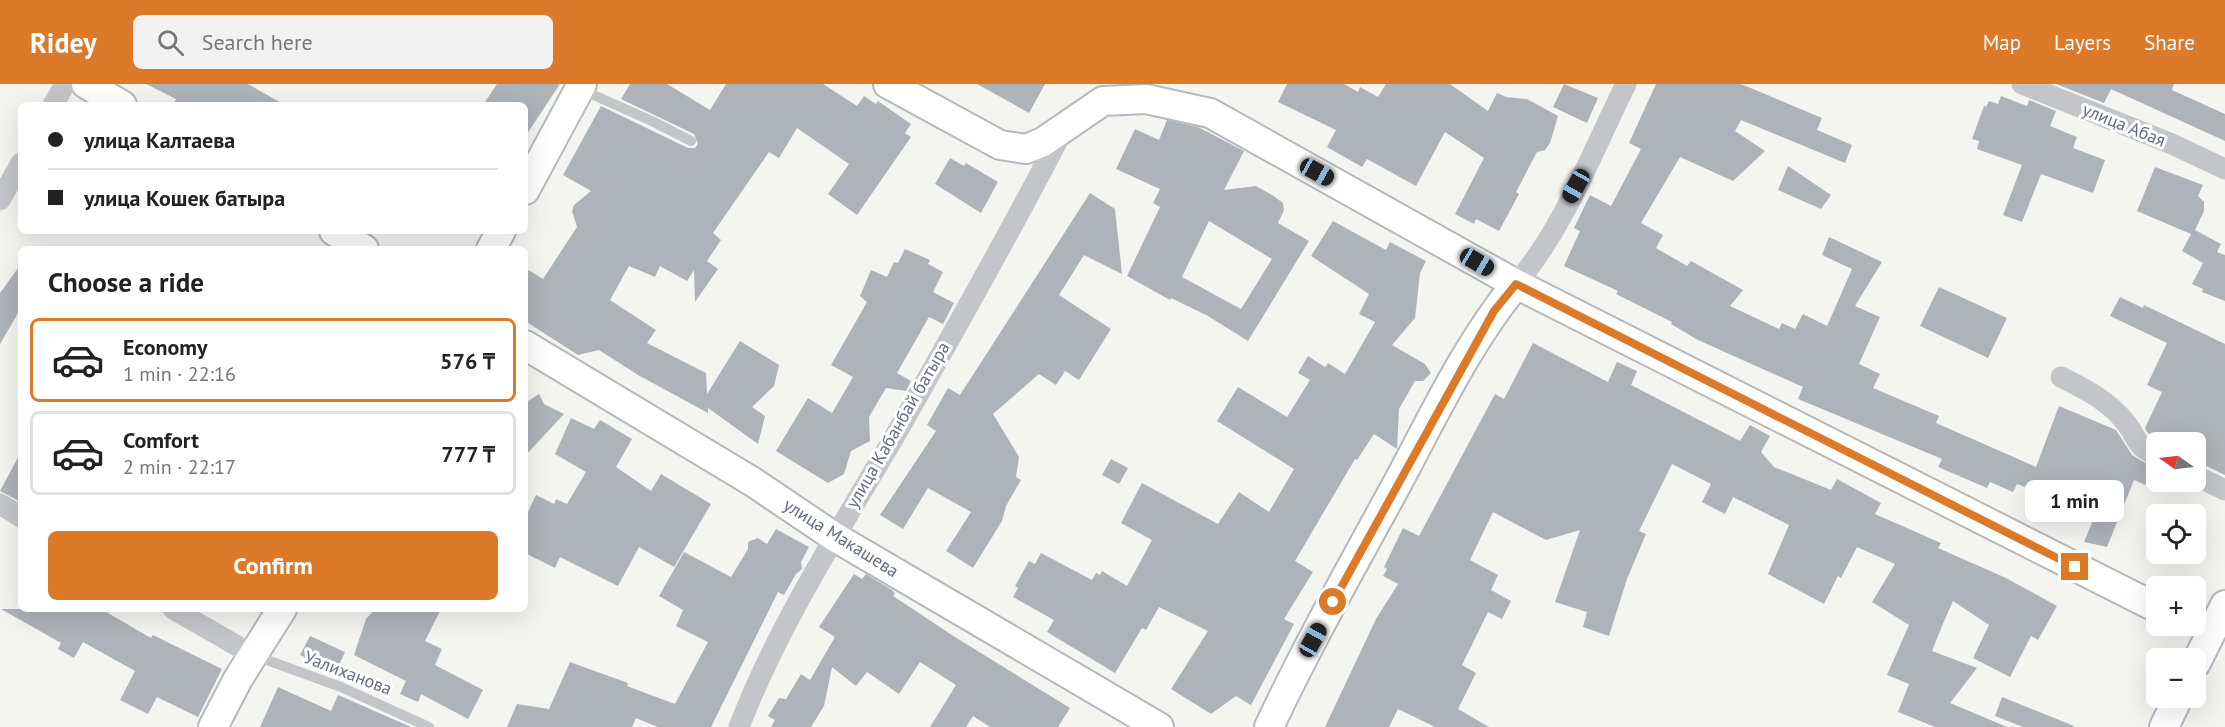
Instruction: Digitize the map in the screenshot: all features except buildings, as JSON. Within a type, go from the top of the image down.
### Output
[{"type":"street","points":[[55,102],[65,84]]},
{"type":"street","points":[[86,84],[117,102]]},
{"type":"street","points":[[888,84],[1000,145],[1026,149],[1043,142],[1106,92],[1210,113],[1516,284],[2146,602]]},
{"type":"street","points":[[1269,727],[1427,428],[1494,311],[1532,266],[1588,166],[1626,84]]},
{"type":"street","name":"улица Абая","points":[[2022,84],[2163,140],[2225,169]]},
{"type":"street","points":[[528,184],[581,86]]},
{"type":"street","name":"улица Кабанбай батыра","points":[[739,727],[753,690],[833,536],[903,421],[1065,126]]},
{"type":"street","points":[[0,200],[18,168]]},
{"type":"street","points":[[339,234],[359,246]]},
{"type":"street","name":"улица Макашева","points":[[528,347],[753,482],[833,536],[1159,727]]},
{"type":"street","points":[[2061,377],[2099,396],[2126,423],[2139,447],[2146,450]]},
{"type":"street","points":[[2206,481],[2225,490]]},
{"type":"street","points":[[0,504],[18,515]]},
{"type":"street","points":[[2203,648],[2225,605]]},
{"type":"street","points":[[178,612],[253,655]]},
{"type":"street","points":[[213,727],[280,612]]},
{"type":"street","points":[[2164,727],[2173,708]]},
{"type":"lane","points":[[581,86],[691,141]]},
{"type":"lane","name":"Уалиханова","points":[[253,655],[351,691],[429,727]]},
{"type":"route","points":[[1333,602],[1427,428],[1494,311],[1516,284],[2075,567]]}]
